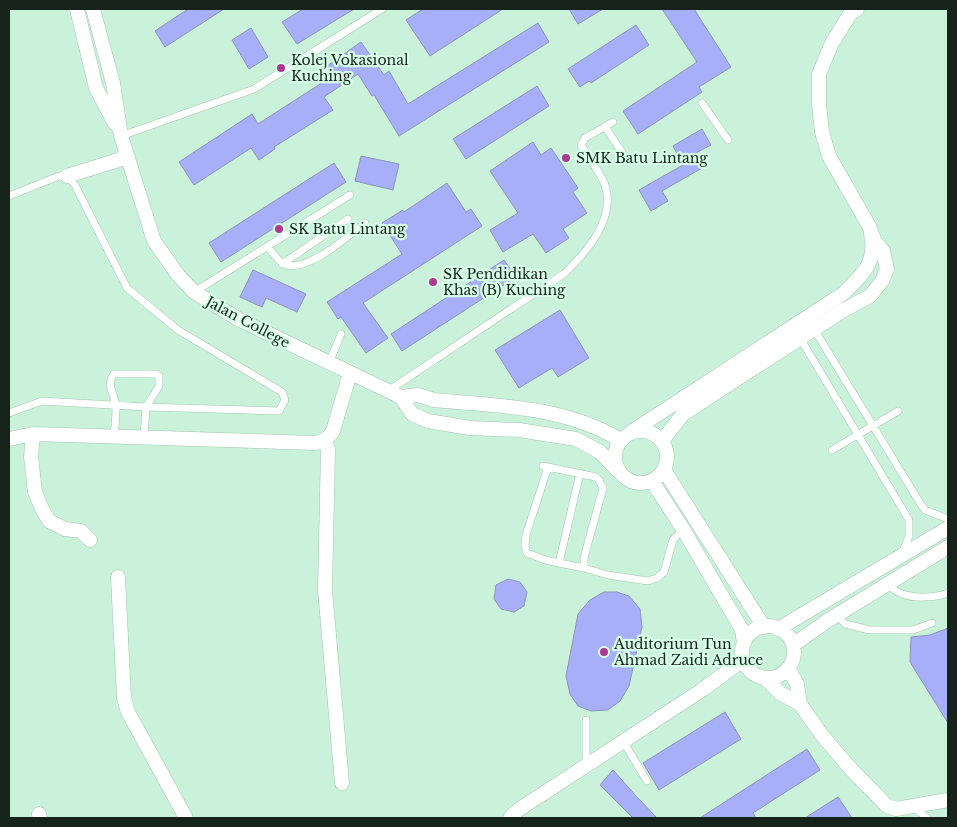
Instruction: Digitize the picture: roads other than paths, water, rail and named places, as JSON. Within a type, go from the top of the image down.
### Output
[{"type":"street","points":[[77,9],[96,88],[121,136]]},
{"type":"street","name":"Jalan College","points":[[93,9],[113,83],[121,136],[154,241],[178,275],[194,292],[238,319],[401,397]]},
{"type":"street","points":[[662,441],[683,414],[814,329],[870,296],[882,281],[887,269],[883,251],[875,242],[869,226],[829,156],[822,132],[819,104],[819,74],[832,43],[850,14],[857,9]]},
{"type":"street","points":[[96,88],[105,92],[110,90],[113,83]]},
{"type":"street","points":[[67,176],[128,157]]},
{"type":"street","points":[[617,470],[614,455],[625,436],[844,293],[867,271],[872,256],[869,226]]},
{"type":"street","points":[[9,439],[32,434],[315,443],[330,437],[333,431],[350,373]]},
{"type":"street","points":[[418,395],[434,400],[558,414],[625,436],[645,430],[662,441],[667,455],[664,470],[652,481],[642,484],[632,482],[624,478],[600,452],[576,439],[519,430],[470,428],[428,421],[412,414],[401,397],[418,395]]},
{"type":"street","points":[[32,434],[31,457],[35,492],[42,509],[50,521],[65,529],[82,531],[90,540]]},
{"type":"street","points":[[324,441],[328,449],[325,590],[342,783]]},
{"type":"street","points":[[664,470],[771,628],[785,633],[793,645],[792,661],[782,674],[774,677],[733,678],[702,690]]},
{"type":"street","points":[[652,481],[683,529],[742,630],[744,643],[742,654],[746,666],[780,693],[800,704],[821,734],[881,802],[896,809],[948,800]]},
{"type":"street","points":[[744,643],[752,632],[771,628],[902,556],[948,528]]},
{"type":"street","points":[[793,645],[886,584],[948,547]]},
{"type":"street","points":[[118,577],[124,698],[128,712],[186,818]]},
{"type":"street","points":[[510,818],[518,810],[702,690],[743,660]]},
{"type":"street","points":[[788,668],[797,684],[800,704]]},
{"type":"lane","points":[[121,136],[254,90],[382,9]]},
{"type":"lane","points":[[702,102],[728,140]]},
{"type":"lane","points":[[388,391],[565,273],[579,259],[594,241],[608,203],[605,185],[581,145],[585,138],[613,122]]},
{"type":"lane","points":[[605,127],[622,152]]},
{"type":"lane","points":[[9,196],[59,176],[67,176],[75,185],[126,288],[178,330],[282,392],[285,400],[279,411],[116,406],[42,401],[9,413]]},
{"type":"lane","points":[[194,292],[350,195]]},
{"type":"lane","points":[[282,264],[348,219]]},
{"type":"lane","points":[[268,247],[282,264],[300,266],[337,245],[365,222]]},
{"type":"lane","points":[[814,329],[925,510],[948,519]]},
{"type":"lane","points":[[329,363],[341,334]]},
{"type":"lane","points":[[800,338],[909,520],[909,536],[902,556]]},
{"type":"lane","points":[[114,436],[116,406],[110,388],[110,379],[114,374],[156,374],[159,376],[159,386],[146,407],[144,437]]},
{"type":"lane","points":[[832,450],[898,411]]},
{"type":"lane","points":[[584,568],[584,558],[603,488],[596,477],[545,467],[526,535],[524,547],[528,553],[545,560],[608,575],[648,581],[658,578],[664,572],[674,540],[683,529]]},
{"type":"lane","points":[[559,563],[580,473]]},
{"type":"lane","points":[[886,584],[902,594],[931,596],[948,593]]},
{"type":"lane","points":[[837,615],[845,624],[870,630],[913,630],[932,624]]},
{"type":"lane","points":[[580,769],[586,720]]},
{"type":"lane","points":[[623,741],[647,781]]},
{"type":"lane","points":[[914,806],[927,818]]},
{"type":"place","name":"Kolej Vokasional Kuching","points":[[281,68]]},
{"type":"place","name":"SMK Batu Lintang","points":[[566,158]]},
{"type":"place","name":"SK Batu Lintang","points":[[279,229]]},
{"type":"place","name":"SK Pendidikan Khas (B) Kuching","points":[[433,282]]},
{"type":"place","name":"Auditorium Tun Ahmad Zaidi Adruce","points":[[604,652]]}]
